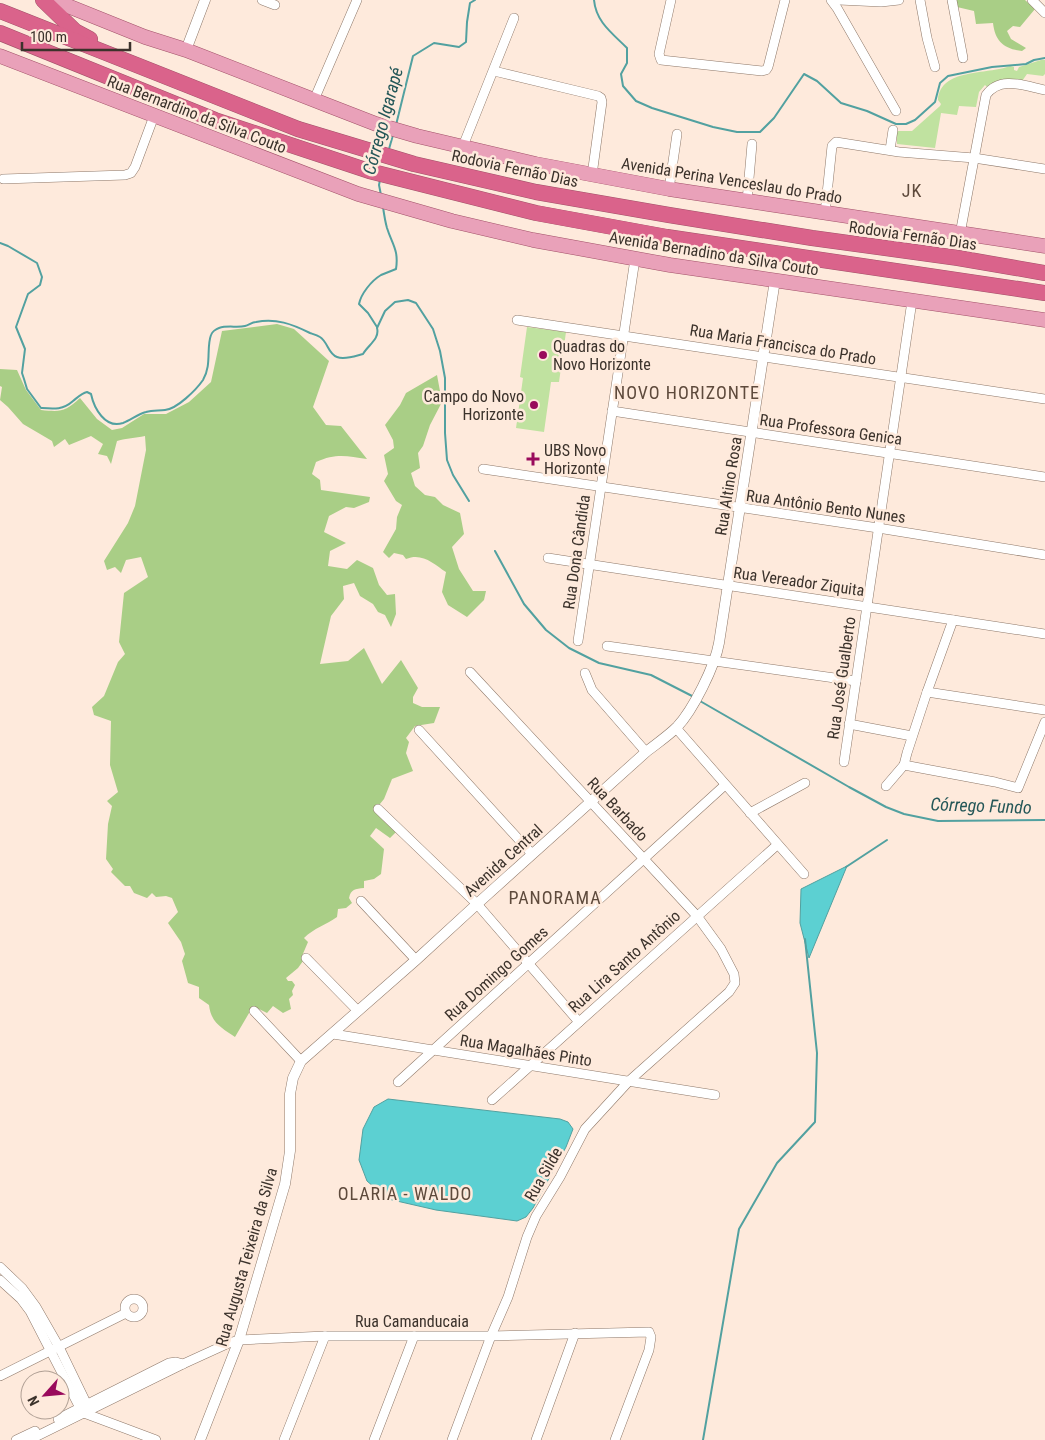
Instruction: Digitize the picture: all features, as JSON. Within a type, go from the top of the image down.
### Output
[{"type":"highway","points":[[42,0],[75,31],[165,77]]},
{"type":"highway","name":"Rodovia Fernão Dias","points":[[0,11],[298,129],[414,164],[536,192],[669,215],[812,238],[958,258],[1045,273]]},
{"type":"highway","points":[[0,33],[215,120],[369,171],[536,213],[658,235],[1045,293]]},
{"type":"highway","points":[[958,258],[1045,263]]},
{"type":"main road","name":"Avenida Perina Venceslau do Prado","points":[[54,0],[145,37],[186,50],[376,124],[417,136],[536,164],[669,189],[1045,246]]},
{"type":"main road","name":"Rua Bernardino da Silva Couto","points":[[0,56],[382,202]]},
{"type":"main road","name":"Avenida Bernadino da Silva Couto","points":[[382,202],[524,238],[635,259],[1045,320]]},
{"type":"street","points":[[186,50],[205,0]]},
{"type":"street","points":[[262,0],[275,5]]},
{"type":"street","points":[[314,100],[357,0]]},
{"type":"street","points":[[671,0],[659,54],[663,61],[766,70],[785,0]]},
{"type":"street","points":[[831,0],[896,111]]},
{"type":"street","points":[[839,0],[881,2],[899,0]]},
{"type":"street","points":[[920,0],[935,67]]},
{"type":"street","points":[[952,0],[963,58]]},
{"type":"street","points":[[1032,0],[1045,13]]},
{"type":"street","points":[[463,146],[514,18]]},
{"type":"street","points":[[494,71],[602,98],[592,174]]},
{"type":"street","points":[[960,234],[986,95],[994,87],[1003,83],[1045,90]]},
{"type":"street","points":[[3,179],[126,175],[132,173],[154,116]]},
{"type":"street","points":[[890,150],[893,130]]},
{"type":"street","points":[[669,189],[677,134]]},
{"type":"street","points":[[825,213],[832,146],[838,142],[890,150],[974,158],[1045,169]]},
{"type":"street","points":[[746,201],[752,144]]},
{"type":"street","name":"Rua Dona Cândida","points":[[578,641],[635,259]]},
{"type":"street","name":"Rua Altino Rosa","points":[[691,707],[715,660],[775,280]]},
{"type":"street","name":"Rua José Gualberto","points":[[844,762],[912,301]]},
{"type":"street","name":"Rua Maria Francisca do Prado","points":[[517,320],[1045,399]]},
{"type":"street","name":"Rua Professora Genica","points":[[612,412],[1045,477]]},
{"type":"street","name":"Rua Antônio Bento Nunes","points":[[483,470],[878,528],[1045,555]]},
{"type":"street","name":"Rua Vereador Ziquita","points":[[548,558],[1045,634]]},
{"type":"street","points":[[886,786],[904,765],[912,736],[953,620]]},
{"type":"street","points":[[607,646],[856,681]]},
{"type":"street","name":"Rua Barbado","points":[[470,672],[697,916],[721,949],[734,974]]},
{"type":"street","points":[[585,673],[592,690],[646,752]]},
{"type":"street","points":[[927,692],[1045,710]]},
{"type":"street","name":"Avenida Central","points":[[333,1034],[646,752],[676,728],[691,707]]},
{"type":"street","points":[[904,765],[1018,788],[1045,722]]},
{"type":"street","points":[[849,724],[912,736]]},
{"type":"street","points":[[676,728],[804,874]]},
{"type":"street","points":[[419,730],[532,854]]},
{"type":"street","points":[[750,813],[805,783]]},
{"type":"street","name":"Rua Domingo Gomes","points":[[398,1082],[725,785]]},
{"type":"street","points":[[378,809],[477,904],[579,1022]]},
{"type":"street","name":"Rua Lira Santo Antônio","points":[[492,1100],[777,844]]},
{"type":"street","points":[[361,901],[416,960]]},
{"type":"street","points":[[306,958],[358,1011]]},
{"type":"street","name":"Rua Silde","points":[[452,1440],[491,1336],[508,1297],[527,1237],[536,1216],[586,1129],[629,1080],[729,992],[735,983],[734,974]]},
{"type":"street","points":[[254,1011],[302,1061]]},
{"type":"street","name":"Rua Magalhães Pinto","points":[[333,1034],[715,1095]]},
{"type":"street","name":"Rua Augusta Teixeira da Silva","points":[[200,1440],[239,1340],[285,1184],[290,1151],[290,1094],[293,1078],[302,1061],[333,1034]]},
{"type":"street","points":[[0,1267],[29,1297],[87,1411],[156,1440]]},
{"type":"street","points":[[0,1280],[26,1305],[54,1349]]},
{"type":"street","points":[[0,1376],[126,1313]]},
{"type":"street","name":"Rua Camanducaia","points":[[29,1440],[184,1364],[239,1340],[324,1336],[491,1336],[649,1332],[651,1337],[649,1350],[615,1440]]},
{"type":"street","points":[[536,1440],[575,1333]]},
{"type":"street","points":[[284,1440],[324,1336]]},
{"type":"street","points":[[374,1440],[414,1336]]},
{"type":"street","name":"Rua Camanducaia","points":[[16,1440],[87,1411]]},
{"type":"green space","points":[[955,0],[1025,0],[1035,9],[1020,27],[1013,26],[1007,31],[1011,39],[1026,48],[1022,51],[1005,46],[998,39],[993,23],[976,24],[974,11],[957,7]]},
{"type":"green space","points":[[1045,60],[1045,74],[1043,76],[1027,74],[1020,84],[988,88],[985,85],[979,92],[976,107],[959,106],[957,115],[941,113],[935,148],[897,144],[897,131],[912,131],[940,106],[941,104],[938,100],[941,90],[947,82],[966,74],[1010,66],[1014,67],[1014,70],[1017,71],[1019,67]]},
{"type":"green space","points":[[277,324],[294,329],[329,361],[313,407],[326,425],[341,426],[367,459],[336,456],[316,462],[312,474],[320,480],[321,490],[370,497],[369,502],[354,508],[346,507],[329,516],[324,532],[346,543],[330,551],[328,566],[347,569],[357,560],[373,568],[379,585],[387,595],[395,594],[396,614],[391,627],[385,615],[378,612],[373,604],[360,596],[354,583],[343,586],[344,599],[331,616],[320,664],[348,661],[364,648],[382,684],[401,660],[418,688],[413,697],[413,703],[422,707],[440,707],[434,723],[415,726],[406,738],[409,742],[406,753],[413,771],[392,779],[384,799],[375,810],[397,831],[390,838],[376,828],[370,836],[384,849],[381,874],[374,879],[364,881],[364,888],[352,891],[349,898],[352,903],[346,908],[338,909],[337,917],[304,938],[308,942],[302,956],[303,961],[286,978],[295,985],[292,991],[293,995],[289,999],[291,1009],[283,1013],[273,1006],[267,1013],[257,1008],[252,1008],[235,1037],[215,1021],[209,1005],[199,998],[199,987],[188,983],[182,961],[185,954],[181,942],[168,923],[178,912],[172,898],[166,896],[156,897],[152,893],[147,898],[134,893],[130,886],[125,886],[111,872],[113,869],[106,859],[108,824],[112,806],[107,801],[118,792],[110,765],[111,721],[94,715],[92,707],[104,696],[118,662],[125,654],[119,642],[124,593],[148,577],[141,557],[126,560],[121,573],[115,567],[107,570],[104,561],[128,523],[135,506],[146,450],[145,436],[117,441],[111,464],[107,456],[98,454],[103,444],[91,436],[69,445],[65,439],[54,447],[52,441],[23,424],[0,400],[2,387],[0,386],[0,369],[17,370],[26,390],[41,410],[62,410],[80,398],[97,419],[112,430],[122,428],[144,414],[166,414],[189,402],[211,382],[222,331]]},
{"type":"green space","points":[[527,327],[566,332],[559,382],[551,382],[544,432],[516,428],[523,378],[520,377]]},
{"type":"green space","points":[[437,375],[442,402],[430,425],[423,446],[418,453],[420,468],[411,473],[415,486],[425,495],[435,497],[443,505],[460,513],[464,534],[452,547],[459,569],[473,591],[486,591],[484,600],[467,617],[448,605],[442,592],[446,572],[423,558],[412,557],[406,559],[403,555],[394,553],[389,558],[383,552],[396,529],[397,517],[402,505],[396,501],[384,481],[388,474],[384,455],[394,448],[393,440],[385,425],[400,405],[406,393]]},
{"type":"water","points":[[847,866],[809,958],[800,923],[801,889]]},
{"type":"water","points":[[388,1099],[560,1119],[568,1122],[573,1129],[566,1147],[533,1208],[526,1217],[517,1221],[436,1210],[388,1199],[367,1181],[359,1160],[363,1129],[374,1107]]},
{"type":"waterway","name":"Córrego Igarapé","points":[[396,125],[413,56],[434,43],[459,47],[466,42],[470,3],[475,0]]},
{"type":"waterway","name":"Córrego Igarapé","points":[[594,0],[595,8],[601,21],[627,48],[627,63],[621,74],[623,86],[636,101],[652,108],[713,127],[737,132],[760,132],[774,118],[804,74],[817,81],[841,103],[867,111],[896,124],[906,124],[915,120],[935,102],[940,83],[948,76],[992,67],[1026,64],[1045,58]]},
{"type":"waterway","name":"Córrego Igarapé","points":[[389,149],[393,135]]},
{"type":"waterway","name":"Córrego Igarapé","points":[[380,180],[381,195]]},
{"type":"waterway","name":"Córrego Igarapé","points":[[377,327],[368,313],[359,304],[370,284],[381,275],[396,269],[396,252],[387,228],[383,207]]},
{"type":"waterway","name":"Córrego Fundo","points":[[0,243],[37,263],[42,277],[40,285],[28,294],[16,327],[25,349],[22,373],[27,389],[41,408],[50,409],[66,406],[87,392],[91,394],[101,416],[111,423],[117,424],[146,412],[170,409],[191,394],[206,374],[211,335],[218,328],[242,327],[253,322],[263,321],[284,323],[319,336],[334,355],[340,358],[347,358],[363,354],[375,339],[377,328],[385,311],[395,302],[408,300],[416,303],[433,329],[440,351],[445,378],[447,460],[453,475],[469,501]]},
{"type":"waterway","points":[[495,551],[524,604],[546,630],[569,648],[599,663],[651,675],[694,697]]},
{"type":"waterway","points":[[700,701],[849,787],[886,807],[904,814],[938,821],[1045,820]]},
{"type":"waterway","points":[[846,867],[887,840]]},
{"type":"waterway","points":[[703,1440],[739,1229],[777,1163],[815,1122],[817,1053],[805,939]]},
{"type":"place","name":"Quadras do Novo Horizonte","points":[[543,355]]},
{"type":"place","name":"Campo do Novo Horizonte","points":[[534,405]]},
{"type":"place","name":"UBS Novo Horizonte","points":[[533,459]]},
{"type":"district","name":"JK","points":[[912,191]]},
{"type":"district","name":"NOVO HORIZONTE","points":[[687,393]]},
{"type":"district","name":"PANORAMA","points":[[555,898]]},
{"type":"district","name":"OLARIA - WALDO","points":[[405,1194]]}]
